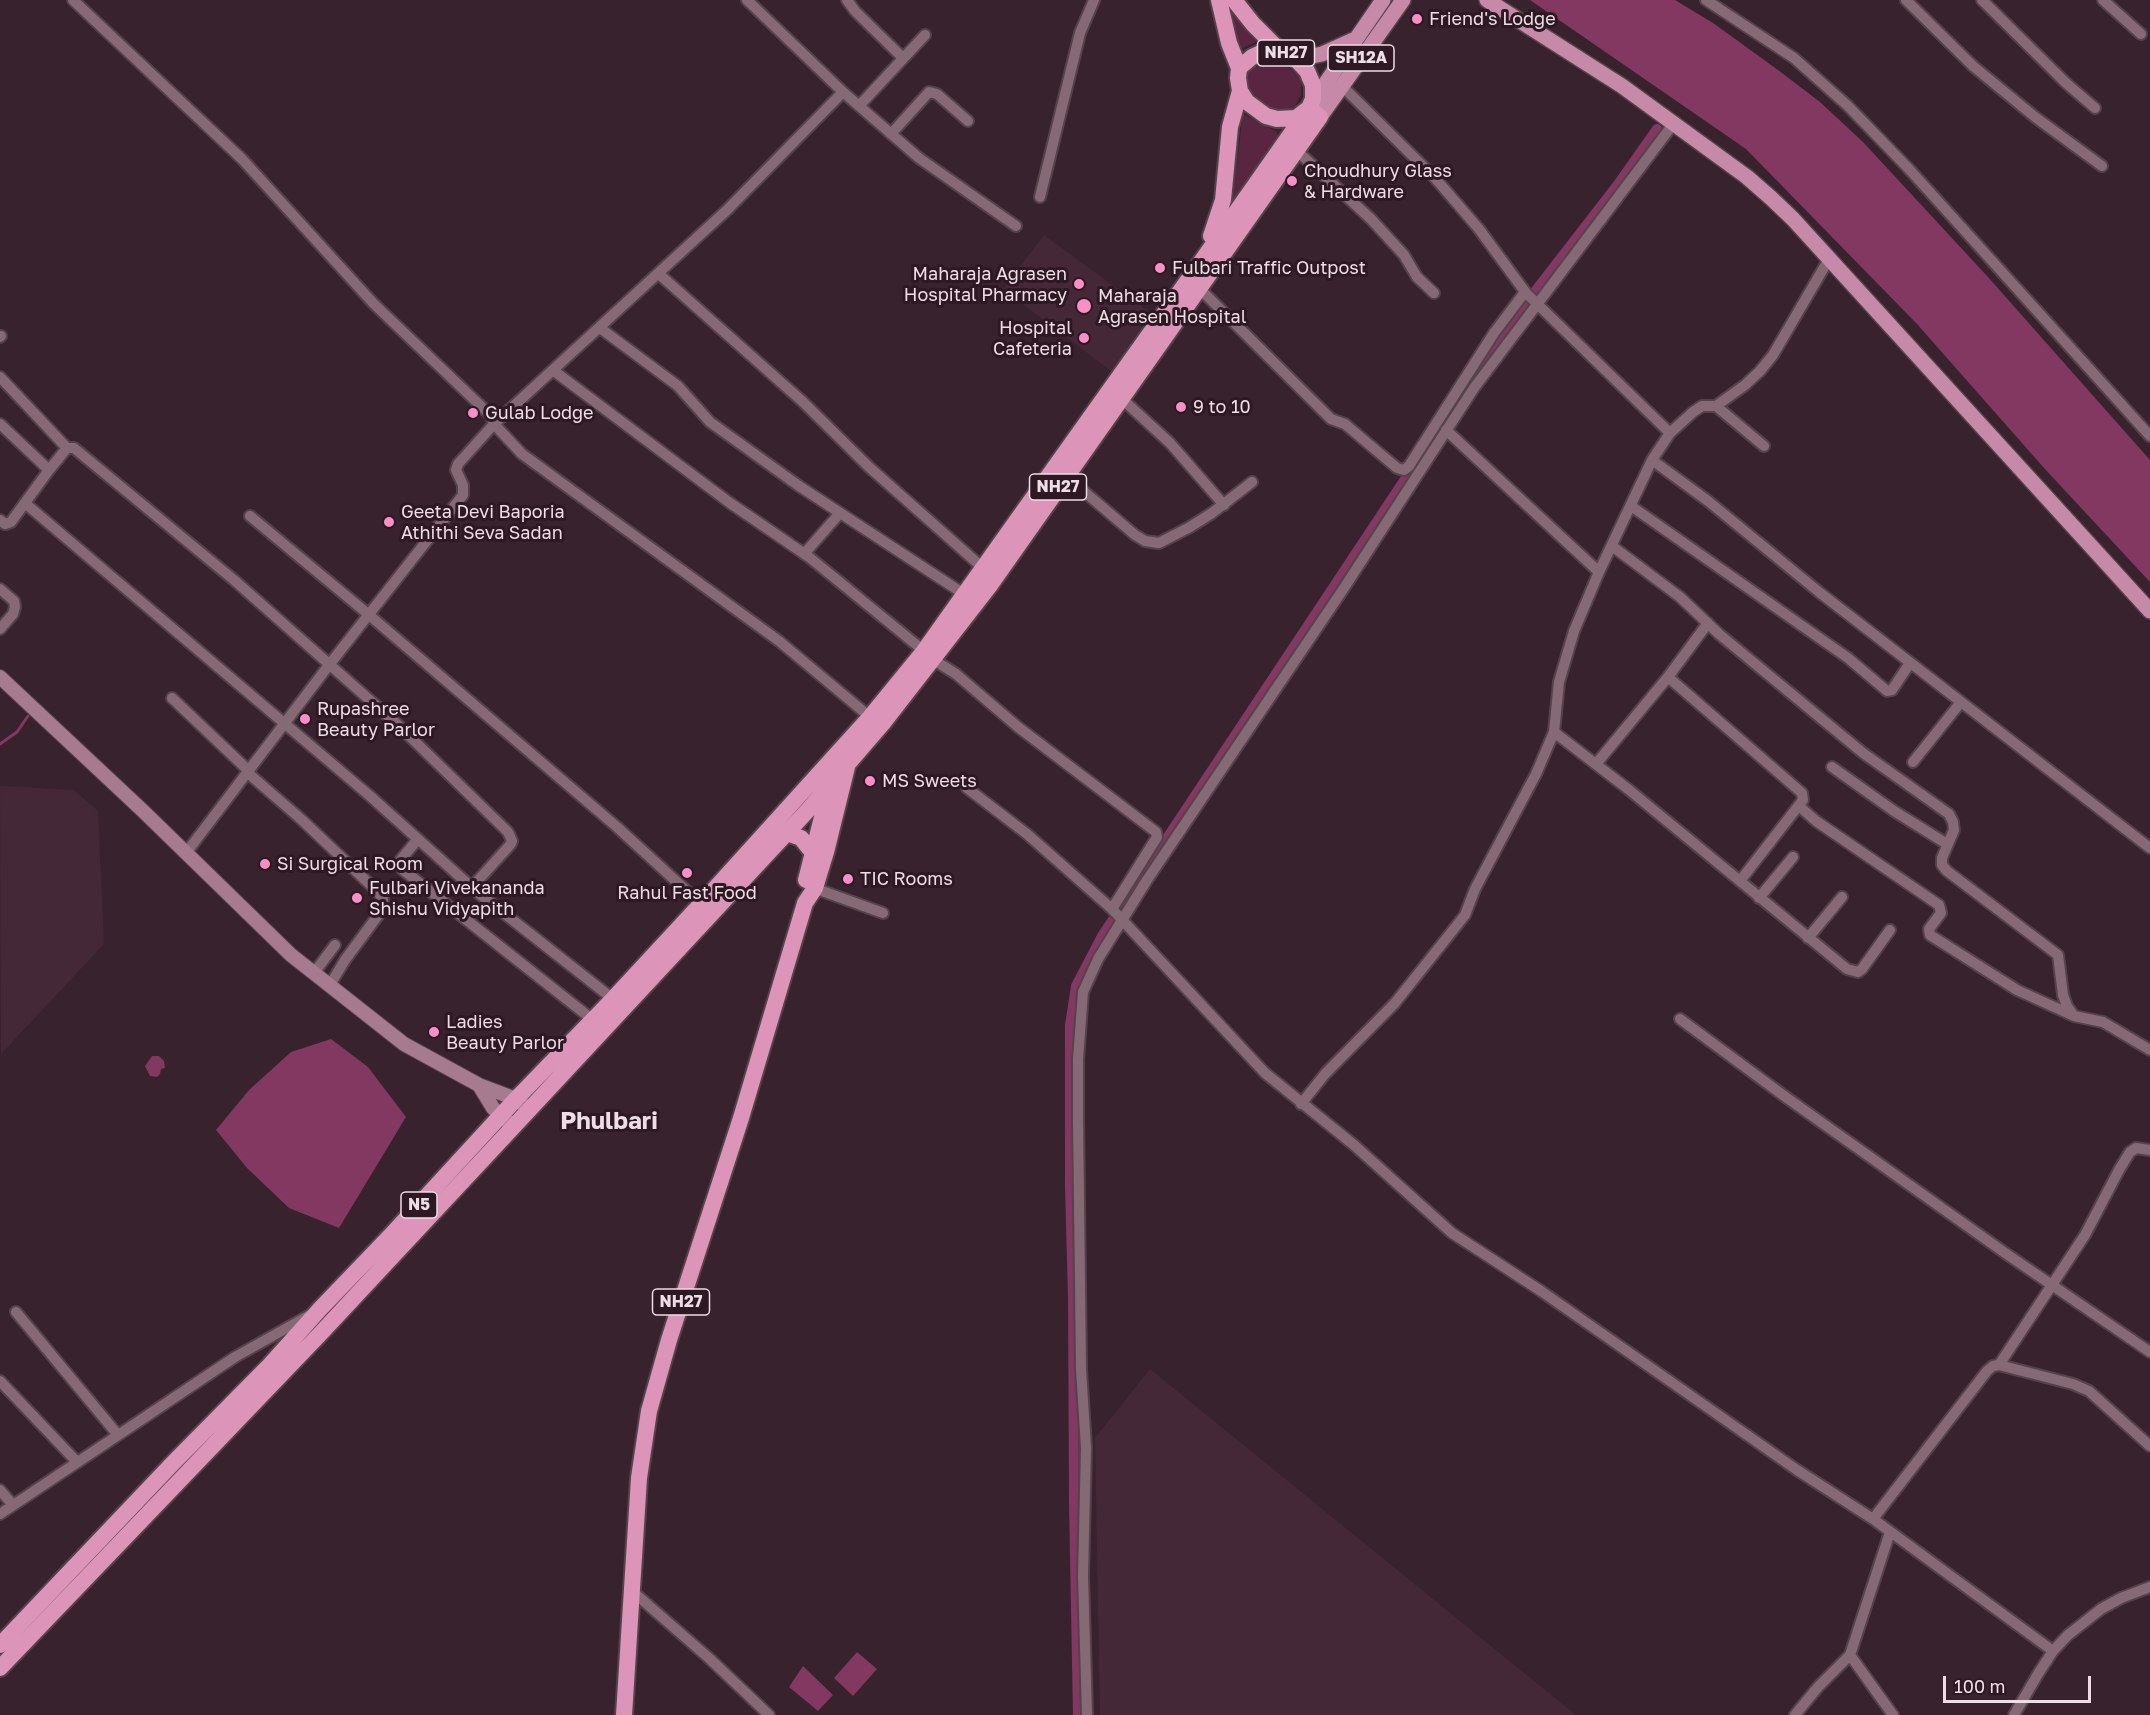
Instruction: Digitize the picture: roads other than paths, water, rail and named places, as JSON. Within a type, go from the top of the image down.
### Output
[{"type":"highway","name":"NH27","points":[[1201,262],[1223,200],[1230,127],[1240,91],[1239,68],[1228,43],[1219,0]]},
{"type":"highway","name":"NH27","points":[[810,886],[813,853],[830,784],[848,741],[929,655],[991,584],[1296,150],[1314,112],[1313,85],[1298,59],[1280,51],[1253,24],[1234,0]]},
{"type":"highway","name":"NH27","points":[[1239,68],[1259,53],[1280,51]]},
{"type":"highway","points":[[1240,91],[1247,102],[1266,116],[1277,119],[1296,118],[1314,112]]},
{"type":"highway","name":"NH27","points":[[840,762],[884,723],[929,655],[964,594],[1201,262],[1314,112]]},
{"type":"highway","name":"NH27","points":[[624,1715],[639,1479],[647,1422],[657,1381],[741,1118],[810,886],[842,791],[840,762]]},
{"type":"highway","name":"N5","points":[[0,1668],[320,1334],[508,1121],[516,1099],[840,762]]},
{"type":"highway","name":"N5","points":[[0,1644],[268,1367],[320,1309],[508,1121],[530,1110],[830,784]]},
{"type":"highway","points":[[787,833],[801,838],[813,853]]},
{"type":"main road","name":"SH12A","points":[[1314,112],[1356,39],[1383,0]]},
{"type":"main road","name":"SH12A","points":[[1314,112],[1341,85],[1404,0]]},
{"type":"main road","points":[[1487,0],[1622,86],[1674,123],[1747,177],[1793,219],[2150,611]]},
{"type":"main road","name":"SH12A","points":[[1298,59],[1322,54],[1356,39]]},
{"type":"main road","points":[[0,677],[291,955],[314,974],[404,1044],[479,1085],[516,1099],[530,1110]]},
{"type":"main road","points":[[479,1085],[486,1098],[508,1121]]},
{"type":"street","points":[[73,0],[242,159],[373,303],[491,416],[494,424],[522,454],[779,641],[870,717]]},
{"type":"street","points":[[747,0],[843,92],[891,134],[934,170],[1016,226]]},
{"type":"street","points":[[847,0],[855,11],[903,58]]},
{"type":"street","points":[[1040,197],[1080,33],[1094,0]]},
{"type":"street","points":[[1706,0],[1794,58],[1848,106],[1909,169],[2150,436]]},
{"type":"street","points":[[1906,0],[1973,66],[2035,117],[2102,166]]},
{"type":"street","points":[[1982,0],[2066,83],[2096,108]]},
{"type":"street","points":[[2103,0],[2141,34]]},
{"type":"street","points":[[859,106],[925,35]]},
{"type":"street","points":[[1341,85],[1435,178],[1479,229],[1525,292],[1670,433]]},
{"type":"street","points":[[186,853],[329,665],[463,495],[463,485],[456,467],[494,424],[727,210],[843,92]]},
{"type":"street","points":[[891,134],[929,92],[937,94],[968,122]]},
{"type":"street","points":[[1087,1715],[1083,1576],[1086,1448],[1081,1369],[1078,1059],[1083,992],[1098,959],[1147,880],[1342,591],[1474,388],[1536,302],[1674,123]]},
{"type":"street","points":[[1296,150],[1371,219],[1404,255],[1417,277],[1434,292]]},
{"type":"street","points":[[1301,1104],[1325,1074],[1395,1004],[1465,915],[1483,873],[1536,774],[1554,732],[1559,682],[1568,647],[1599,572],[1652,460],[1670,433],[1693,412],[1702,406],[1716,406],[1752,378],[1773,355],[1829,259]]},
{"type":"street","points":[[659,274],[802,401],[869,467],[983,568]]},
{"type":"street","points":[[1198,288],[1331,419],[1345,424],[1397,468],[1404,470],[1494,333],[1525,292]]},
{"type":"street","points":[[600,328],[678,387],[710,422],[799,486],[964,594]]},
{"type":"street","points":[[554,371],[730,503],[804,554],[929,655],[956,674],[1018,727],[1156,832],[1157,837],[1112,909]]},
{"type":"street","points":[[0,377],[68,448],[74,448],[234,580],[398,725],[508,832],[511,836],[510,845],[472,887]]},
{"type":"street","points":[[1121,398],[1170,443],[1224,505]]},
{"type":"street","points":[[1716,406],[1764,446]]},
{"type":"street","points":[[0,424],[49,470]]},
{"type":"street","points":[[1446,430],[1599,572]]},
{"type":"street","points":[[0,520],[8,524],[68,448]]},
{"type":"street","points":[[1652,460],[1708,501],[1910,663],[2150,848]]},
{"type":"street","points":[[1066,476],[1145,542],[1159,543],[1190,527],[1224,505],[1252,482]]},
{"type":"street","points":[[26,504],[370,796],[472,887],[613,999]]},
{"type":"street","points":[[1631,506],[1848,658],[1887,691],[1892,690],[1910,663]]},
{"type":"street","points":[[804,554],[840,513]]},
{"type":"street","points":[[250,516],[369,614],[617,827],[701,904]]},
{"type":"street","points":[[1612,546],[1662,582],[1863,753],[1949,814],[1954,830],[1942,858],[1942,865],[2058,955],[2063,996],[2074,1016]]},
{"type":"street","points":[[0,589],[14,601],[15,607],[0,629]]},
{"type":"street","points":[[1596,764],[1668,677],[1708,623]]},
{"type":"street","points":[[1668,677],[1802,793],[1803,800],[1799,806],[1740,881]]},
{"type":"street","points":[[172,698],[383,899],[382,910],[345,960],[330,985]]},
{"type":"street","points":[[1913,762],[1961,702]]},
{"type":"street","points":[[1554,732],[1847,969],[1858,972],[1890,930]]},
{"type":"street","points":[[1832,766],[1894,811],[1947,844]]},
{"type":"street","points":[[967,788],[1027,834],[1112,909],[1265,1073],[1354,1145],[1452,1233],[1797,1470],[1873,1519],[2053,1651]]},
{"type":"street","points":[[1799,806],[1815,821],[1939,905],[1941,913],[1929,929],[1930,935],[2017,990],[2074,1016],[2103,1022],[2150,1050]]},
{"type":"street","points":[[418,839],[400,861],[402,869],[593,1020]]},
{"type":"street","points":[[1759,898],[1792,857]]},
{"type":"street","points":[[810,886],[883,913]]},
{"type":"street","points":[[1808,938],[1842,897]]},
{"type":"street","points":[[314,974],[335,945]]},
{"type":"street","points":[[1680,1019],[2008,1255],[2150,1352]]},
{"type":"street","points":[[2000,1365],[2099,1212],[2130,1152],[2136,1148],[2150,1150]]},
{"type":"street","points":[[0,1514],[235,1357],[320,1309]]},
{"type":"street","points":[[16,1312],[118,1435]]},
{"type":"street","points":[[1873,1519],[1993,1366],[2000,1365],[2073,1383],[2089,1391],[2150,1446]]},
{"type":"street","points":[[0,1381],[77,1462]]},
{"type":"street","points":[[0,1490],[13,1505]]},
{"type":"street","points":[[1795,1715],[1850,1655],[1890,1532]]},
{"type":"street","points":[[2014,1715],[2053,1651],[2082,1622],[2101,1609],[2150,1587]]},
{"type":"street","points":[[631,1590],[710,1659],[769,1715]]},
{"type":"street","points":[[1850,1655],[1893,1715]]},
{"type":"waterway","points":[[1442,423],[1512,321],[1619,183],[1657,129]]},
{"type":"waterway","points":[[1078,1715],[1070,1186],[1070,1025],[1076,986],[1102,936],[1417,461]]},
{"type":"waterway","points":[[0,744],[17,732],[28,716]]},
{"type":"place","name":"Friend's Lodge","points":[[1417,19]]},
{"type":"place","name":"Choudhury Glass & Hardware","points":[[1292,181]]},
{"type":"place","name":"Fulbari Traffic Outpost","points":[[1160,268]]},
{"type":"place","name":"Maharaja Agrasen Hospital Pharmacy","points":[[1079,284]]},
{"type":"place","name":"Maharaja Agrasen Hospital","points":[[1084,306]]},
{"type":"place","name":"Hospital Cafeteria","points":[[1084,338]]},
{"type":"place","name":"9 to 10","points":[[1181,407]]},
{"type":"place","name":"Gulab Lodge","points":[[473,413]]},
{"type":"place","name":"Geeta Devi Baporia Athithi Seva Sadan","points":[[389,522]]},
{"type":"place","name":"Rupashree Beauty Parlor","points":[[305,719]]},
{"type":"place","name":"MS Sweets","points":[[870,781]]},
{"type":"place","name":"Si Surgical Room","points":[[265,864]]},
{"type":"place","name":"Rahul Fast Food","points":[[687,873]]},
{"type":"place","name":"TIC Rooms","points":[[848,879]]},
{"type":"place","name":"Fulbari Vivekananda Shishu Vidyapith","points":[[357,898]]},
{"type":"place","name":"Ladies Beauty Parlor","points":[[434,1032]]},
{"type":"district","name":"Phulbari","points":[[609,1121]]}]
